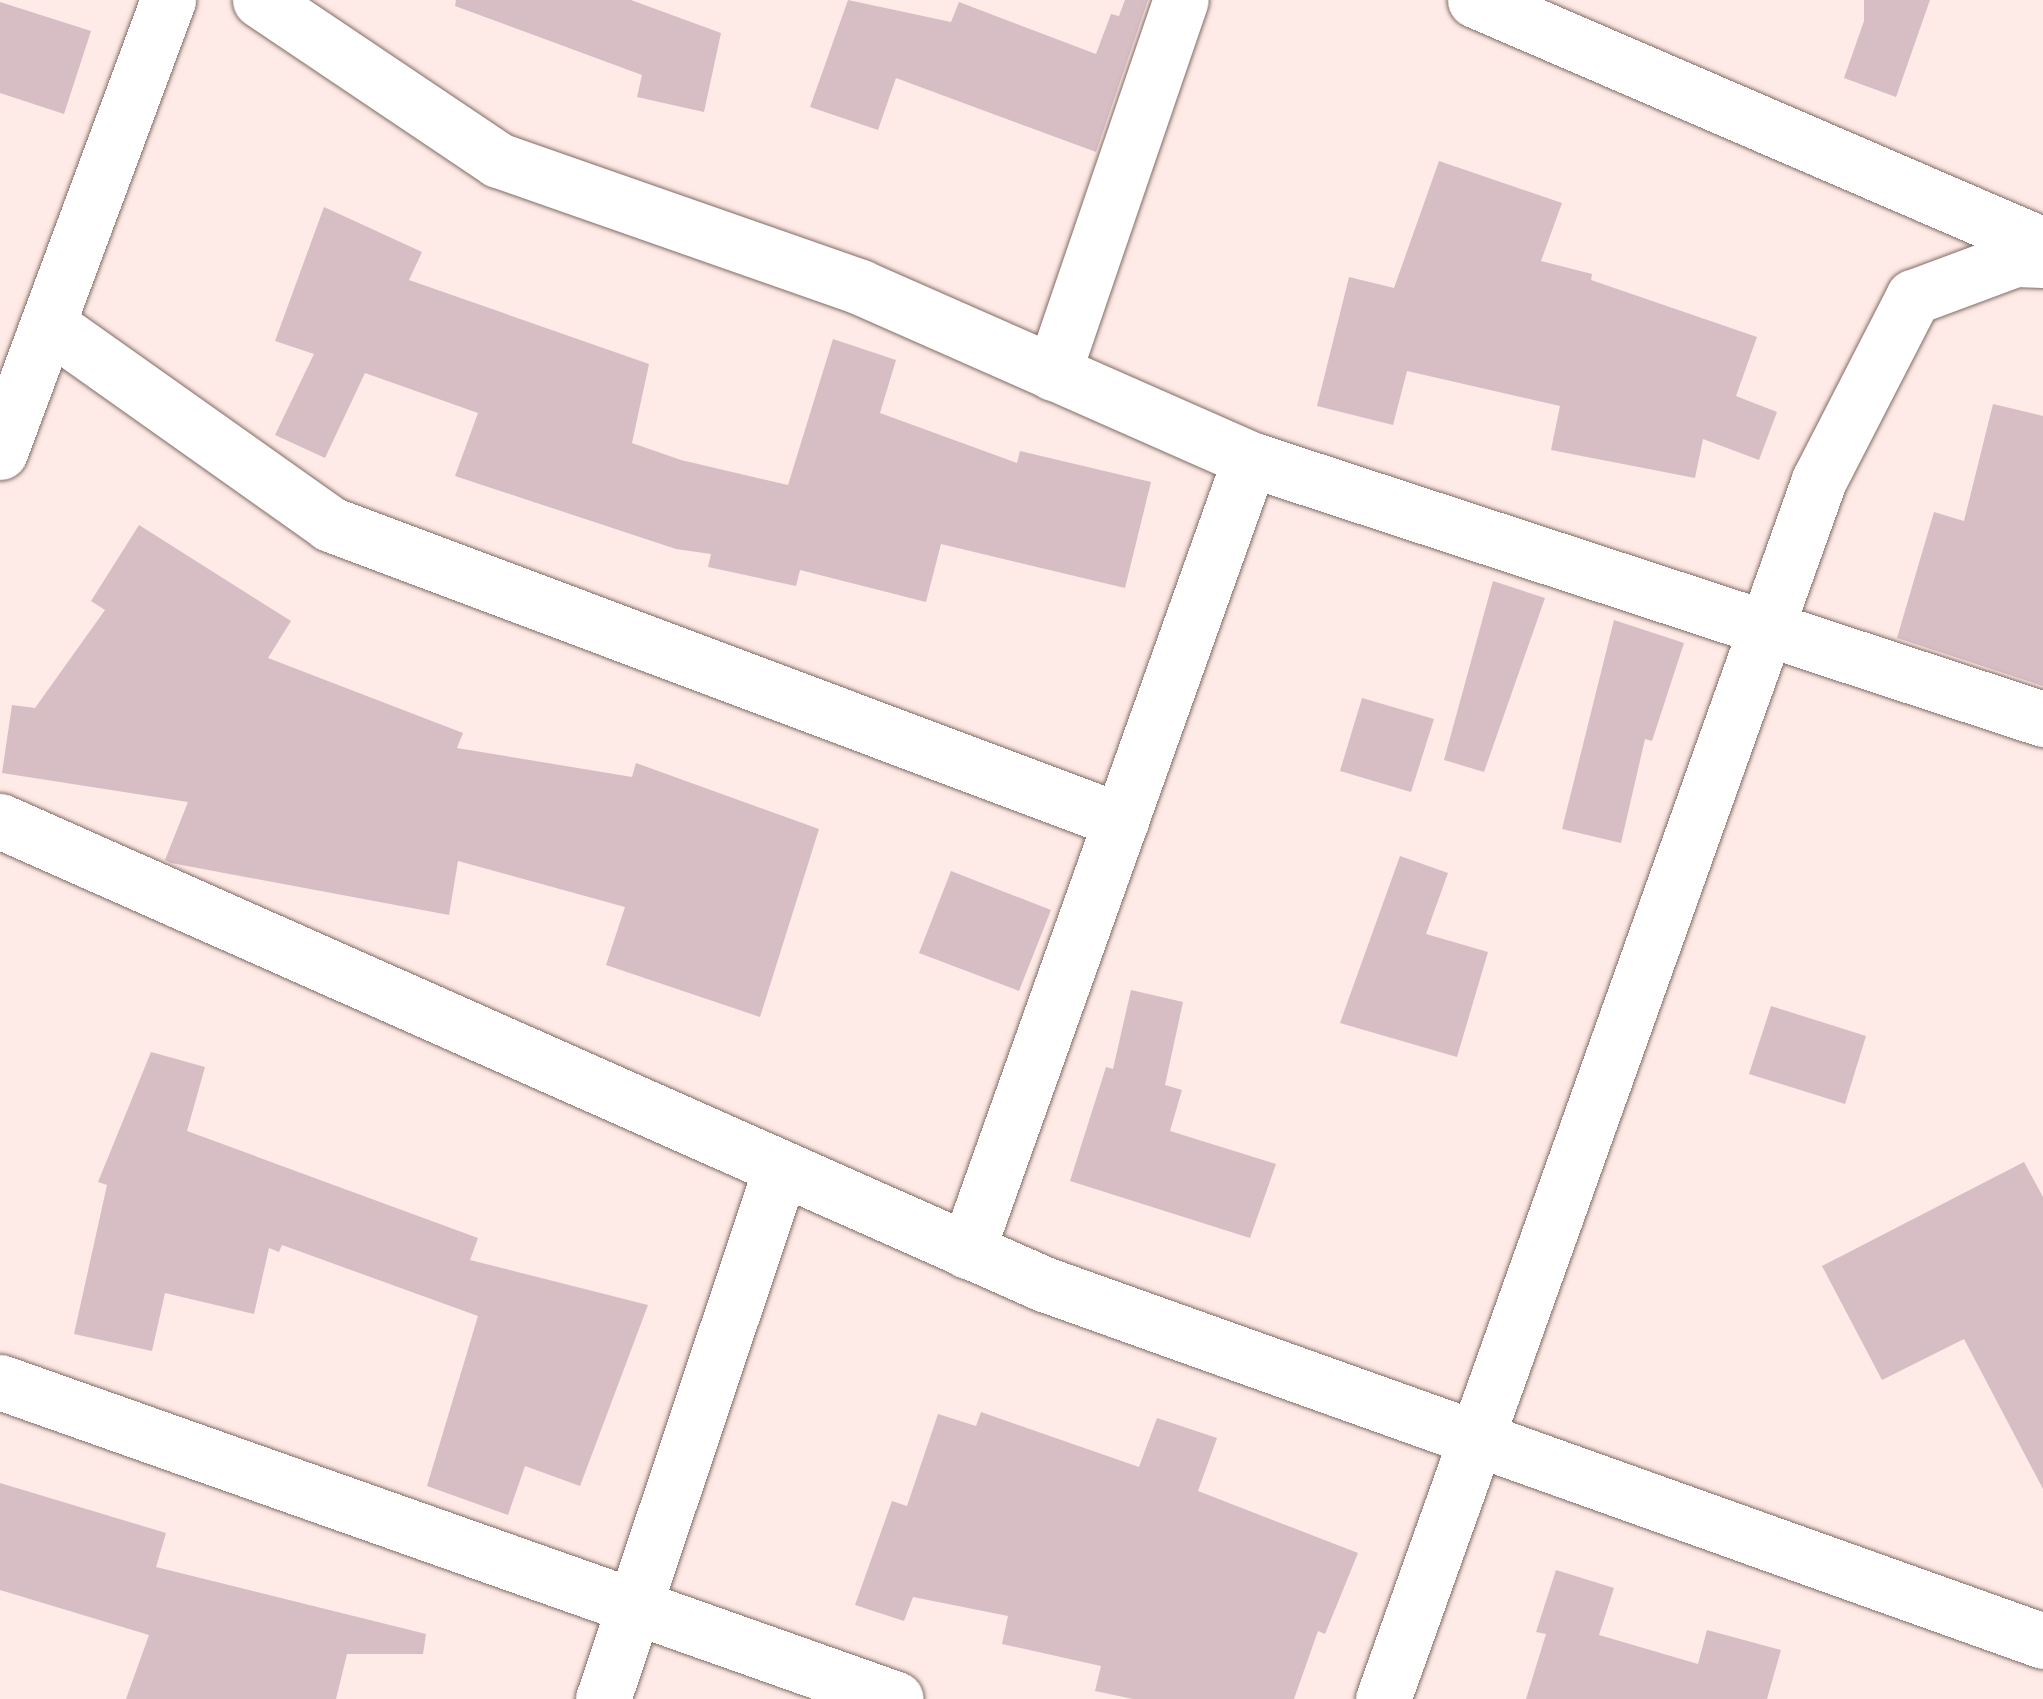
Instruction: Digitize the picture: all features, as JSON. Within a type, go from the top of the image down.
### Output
[{"type":"street","points":[[0,452],[168,0]]},
{"type":"street","points":[[260,0],[498,160],[860,287],[1250,459],[2043,720]]},
{"type":"street","points":[[1053,373],[1181,0]]},
{"type":"street","points":[[1474,0],[2043,245]]},
{"type":"street","points":[[1383,1699],[1819,480],[1912,297],[2015,259],[2043,260]]},
{"type":"street","points":[[48,324],[330,524],[1121,822]]},
{"type":"street","points":[[967,1251],[1250,459]]},
{"type":"street","points":[[0,821],[1044,1284],[1477,1435],[2043,1642]]},
{"type":"street","points":[[603,1699],[781,1168]]},
{"type":"street","points":[[0,1382],[896,1699]]},
{"type":"building","points":[[456,0],[631,0],[721,33],[704,112],[637,97],[642,75],[455,6]]},
{"type":"building","points":[[848,0],[951,22],[959,2],[1096,54],[1111,14],[1119,16],[1125,0],[1148,0],[1096,152],[896,78],[878,130],[810,107]]},
{"type":"building","points":[[1864,0],[1930,0],[1896,97],[1844,78],[1864,21]]},
{"type":"building","points":[[0,2],[91,31],[64,114],[0,93]]},
{"type":"building","points":[[1439,161],[1562,203],[1541,261],[1592,274],[1591,280],[1757,337],[1736,396],[1777,412],[1759,460],[1703,439],[1695,478],[1551,450],[1560,406],[1407,371],[1393,425],[1317,406],[1349,277],[1394,288]]},
{"type":"building","points":[[324,207],[422,252],[409,280],[649,364],[632,443],[681,460],[788,485],[833,339],[896,360],[880,413],[1017,463],[1020,451],[1151,482],[1125,588],[941,544],[926,602],[800,570],[796,586],[708,567],[711,554],[676,549],[455,476],[478,413],[365,373],[325,458],[275,435],[314,354],[275,341]]},
{"type":"building","points":[[1993,404],[2043,416],[2043,686],[1897,638],[1934,512],[1964,521]]},
{"type":"building","points":[[139,525],[291,621],[268,658],[463,733],[457,748],[632,777],[636,763],[819,829],[760,1017],[606,965],[625,907],[458,861],[449,915],[171,863],[165,860],[188,802],[2,773],[12,705],[35,708],[105,610],[91,601]]},
{"type":"building","points":[[1493,581],[1545,598],[1484,772],[1444,760]]},
{"type":"building","points":[[1614,620],[1684,643],[1652,741],[1645,739],[1621,843],[1562,829]]},
{"type":"building","points":[[1362,698],[1434,719],[1411,792],[1340,771]]},
{"type":"building","points":[[1400,856],[1448,873],[1426,934],[1488,952],[1457,1057],[1340,1023]]},
{"type":"building","points":[[951,871],[1051,910],[1019,991],[919,953]]},
{"type":"building","points":[[1131,990],[1183,1002],[1165,1085],[1182,1090],[1170,1131],[1276,1164],[1250,1238],[1070,1181],[1106,1067],[1113,1069]]},
{"type":"building","points":[[1771,1006],[1866,1036],[1845,1104],[1749,1074]]},
{"type":"building","points":[[151,1052],[205,1067],[187,1131],[478,1238],[470,1260],[648,1305],[580,1486],[525,1466],[508,1515],[427,1486],[478,1316],[282,1245],[279,1252],[269,1248],[254,1314],[165,1293],[152,1351],[74,1334],[107,1185],[98,1182]]},
{"type":"building","points":[[2024,1162],[2043,1197],[2043,1489],[1964,1339],[1882,1380],[1822,1266]]},
{"type":"building","points":[[981,1412],[1139,1467],[1157,1418],[1217,1438],[1198,1491],[1358,1553],[1325,1634],[1318,1631],[1294,1699],[1133,1699],[1095,1691],[1101,1666],[1002,1644],[1008,1616],[913,1597],[904,1621],[855,1605],[892,1501],[907,1506],[938,1414],[976,1426]]},
{"type":"building","points":[[0,1483],[166,1533],[156,1567],[426,1634],[423,1654],[347,1654],[336,1699],[126,1699],[149,1635],[0,1590]]},
{"type":"building","points":[[1556,1570],[1614,1588],[1599,1635],[1698,1664],[1707,1630],[1781,1650],[1767,1699],[1526,1699],[1546,1634],[1536,1632]]}]
